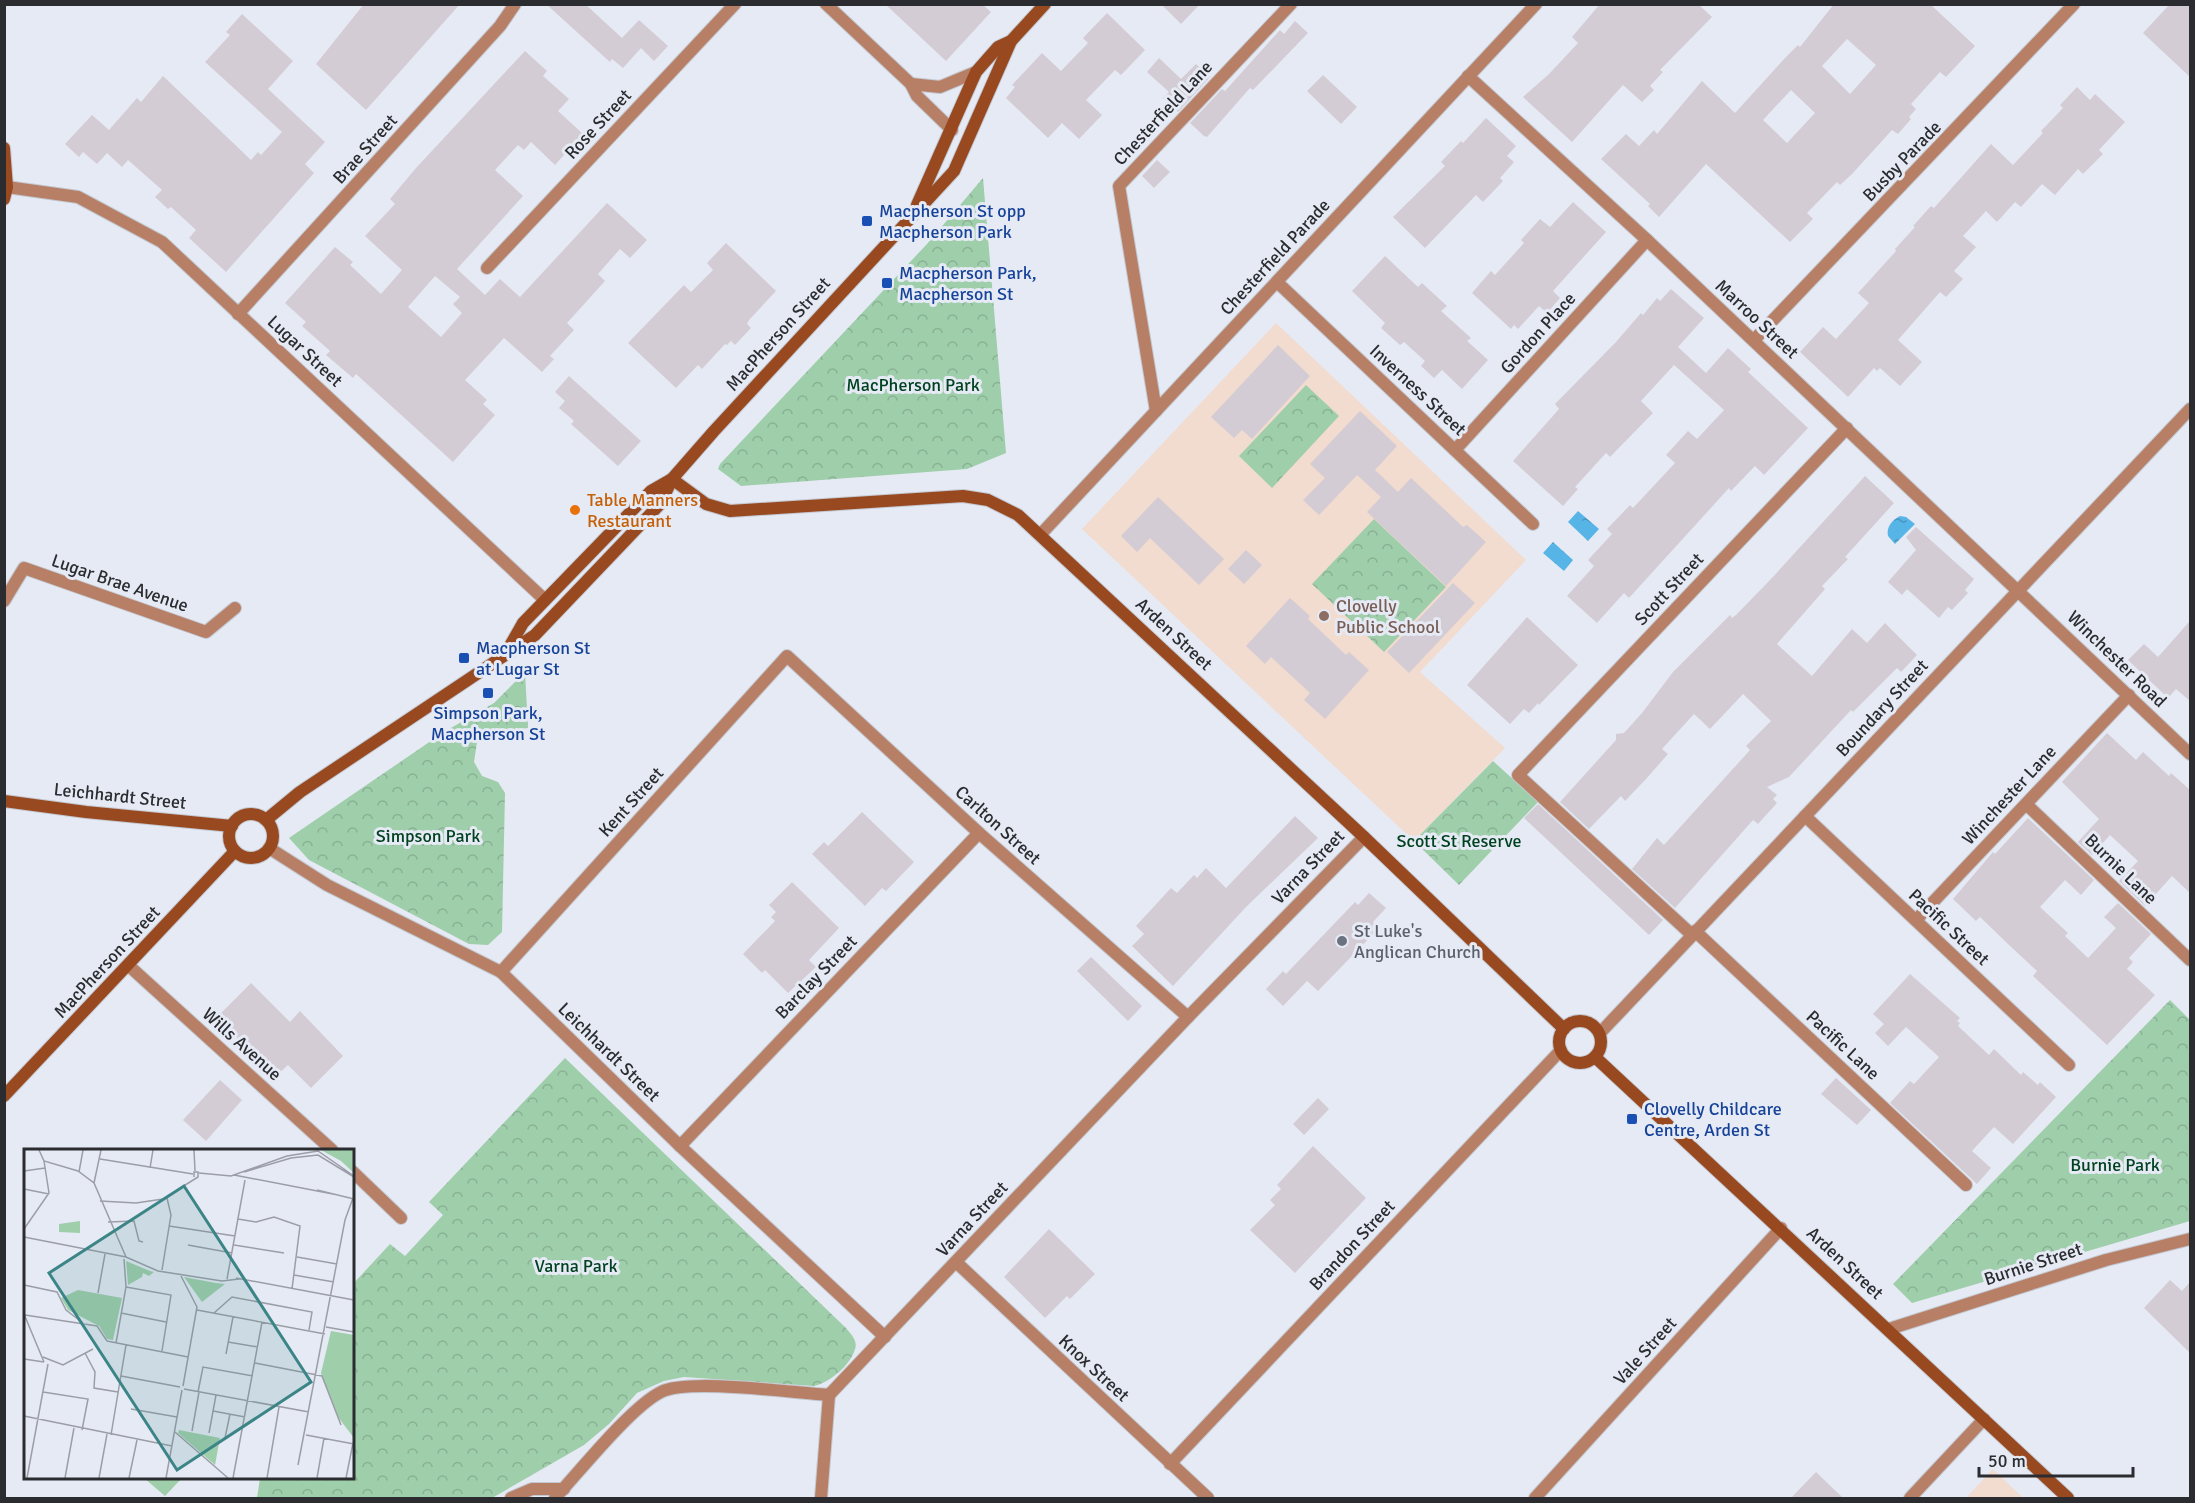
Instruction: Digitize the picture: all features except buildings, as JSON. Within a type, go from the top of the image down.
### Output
[{"type":"main road","name":"MacPherson Street","points":[[912,214],[952,130],[976,72],[998,47],[1011,40],[1046,4]]},
{"type":"main road","name":"MacPherson Street","points":[[506,652],[523,623],[651,491],[672,478],[912,214],[941,188],[954,171],[972,135],[1011,40]]},
{"type":"main road","points":[[952,130],[972,135]]},
{"type":"main road","points":[[4,148],[6,193]]},
{"type":"main road","name":"MacPherson Street","points":[[266,820],[300,792],[455,690],[506,652],[535,635],[661,503],[672,478]]},
{"type":"main road","name":"Arden Street","points":[[672,478],[706,504],[730,511],[963,496],[988,500],[1018,515],[1364,837],[1564,1029]]},
{"type":"main road","name":"Leichhardt Street","points":[[4,801],[86,812],[232,826]]},
{"type":"main road","points":[[250,815],[266,820],[272,831],[269,848],[253,858],[240,855],[235,851],[230,839],[232,826],[242,816],[250,815]]},
{"type":"main road","name":"MacPherson Street","points":[[4,1096],[235,851]]},
{"type":"main road","points":[[1582,1021],[1594,1026],[1600,1033],[1601,1044],[1595,1057],[1590,1061],[1576,1063],[1561,1050],[1560,1039],[1564,1029],[1569,1024],[1582,1021]]},
{"type":"main road","name":"Arden Street","points":[[1595,1057],[2068,1498]]},
{"type":"street","name":"Brae Street","points":[[238,314],[500,26],[515,4]]},
{"type":"street","name":"Rose Street","points":[[487,268],[735,4]]},
{"type":"street","points":[[826,4],[911,84],[917,96],[952,130]]},
{"type":"street","name":"Chesterfield Lane","points":[[1156,411],[1119,186],[1291,4]]},
{"type":"street","name":"Chesterfield Parade","points":[[1041,534],[1536,4]]},
{"type":"street","name":"Busby Parade","points":[[1754,340],[2074,4]]},
{"type":"street","points":[[911,84],[940,87],[976,72]]},
{"type":"street","name":"Marroo Street","points":[[1468,76],[1647,240],[2018,590]]},
{"type":"street","name":"Lugar Street","points":[[6,193],[78,197],[162,242],[545,600]]},
{"type":"street","name":"Gordon Place","points":[[1455,450],[1647,240]]},
{"type":"street","name":"Inverness Street","points":[[1277,282],[1533,525]]},
{"type":"street","name":"Boundary Street","points":[[1600,1033],[2190,409]]},
{"type":"street","name":"Scott Street","points":[[1518,775],[1847,428]]},
{"type":"street","name":"Lugar Brae Avenue","points":[[4,601],[24,568],[206,632],[235,608]]},
{"type":"street","name":"Winchester Road","points":[[2018,590],[2190,754]]},
{"type":"street","name":"Carlton Street","points":[[787,656],[979,832],[1188,1017]]},
{"type":"street","name":"Kent Street","points":[[501,972],[787,656]]},
{"type":"street","name":"Winchester Lane","points":[[1916,920],[2129,695]]},
{"type":"street","name":"Pacific Lane","points":[[1518,775],[1966,1185]]},
{"type":"street","name":"Burnie Lane","points":[[2026,804],[2190,960]]},
{"type":"street","name":"Pacific Street","points":[[1805,816],[2069,1065]]},
{"type":"street","name":"Barclay Street","points":[[680,1146],[979,832]]},
{"type":"street","name":"Varna Street","points":[[829,1395],[1188,1017],[1364,837]]},
{"type":"street","name":"Leichhardt Street","points":[[269,848],[327,885],[501,972],[680,1146],[885,1337]]},
{"type":"street","name":"Wills Avenue","points":[[128,965],[331,1149]]},
{"type":"street","name":"Brandon Street","points":[[1170,1464],[1561,1050]]},
{"type":"street","points":[[354,1173],[401,1218]]},
{"type":"street","name":"Vale Street","points":[[1535,1498],[1781,1228]]},
{"type":"street","name":"Burnie Street","points":[[1889,1329],[2106,1260],[2190,1239]]},
{"type":"street","name":"Knox Street","points":[[956,1263],[1208,1498]]},
{"type":"street","points":[[555,1498],[632,1415],[662,1391],[703,1386],[829,1395],[821,1498]]},
{"type":"street","points":[[1910,1498],[1984,1419]]},
{"type":"street","points":[[511,1498],[532,1489],[564,1489]]},
{"type":"shaded area","name":"Clovelly Public School","points":[[1276,323],[1526,560],[1420,672],[1505,748],[1414,841],[1082,529]]},
{"type":"shaded area","points":[[1993,1469],[2023,1498],[1966,1498]]},
{"type":"green space","name":"MacPherson Park","points":[[983,178],[1006,453],[967,469],[741,486],[718,469],[720,464],[927,244]]},
{"type":"green space","points":[[1306,385],[1339,416],[1272,488],[1239,456]]},
{"type":"green space","points":[[1374,519],[1446,587],[1384,652],[1312,584]]},
{"type":"green space","name":"Simpson Park","points":[[525,672],[528,728],[497,731],[477,742],[474,762],[482,776],[498,782],[505,793],[502,932],[488,945],[469,944],[309,860],[289,838],[444,732],[494,703]]},
{"type":"green space","name":"Scott St Reserve","points":[[1493,761],[1538,802],[1459,885],[1414,841]]},
{"type":"green space","name":"Burnie Park","points":[[2170,1000],[2190,1020],[2190,1221],[1912,1303],[1893,1284]]},
{"type":"green space","name":"Varna Park","points":[[565,1058],[846,1328],[856,1343],[853,1355],[833,1377],[814,1386],[684,1377],[664,1381],[637,1393],[609,1424],[584,1445],[492,1498],[257,1498],[260,1479],[354,1479],[354,1283],[390,1244],[405,1256],[443,1215],[429,1202]]},
{"type":"green space","points":[[145,1479],[181,1479],[165,1496]]},
{"type":"water","points":[[1578,511],[1599,529],[1588,541],[1568,522]]},
{"type":"water","points":[[1900,516],[1906,517],[1915,524],[1895,544],[1888,536],[1888,530],[1892,522]]},
{"type":"water","points":[[1553,542],[1573,560],[1564,571],[1543,553]]},
{"type":"place","name":"Macpherson St opp Macpherson Park","points":[[867,221]]},
{"type":"place","name":"Macpherson Park, Macpherson St","points":[[887,283]]},
{"type":"place","name":"Table Manners Restaurant","points":[[575,510]]},
{"type":"place","name":"Clovelly Public School","points":[[1324,616]]},
{"type":"place","name":"Macpherson St at Lugar St","points":[[464,658]]},
{"type":"place","name":"Simpson Park, Macpherson St","points":[[488,693]]},
{"type":"place","name":"St Luke's Anglican Church","points":[[1342,941]]},
{"type":"place","name":"Clovelly Childcare Centre, Arden St","points":[[1632,1119]]}]
